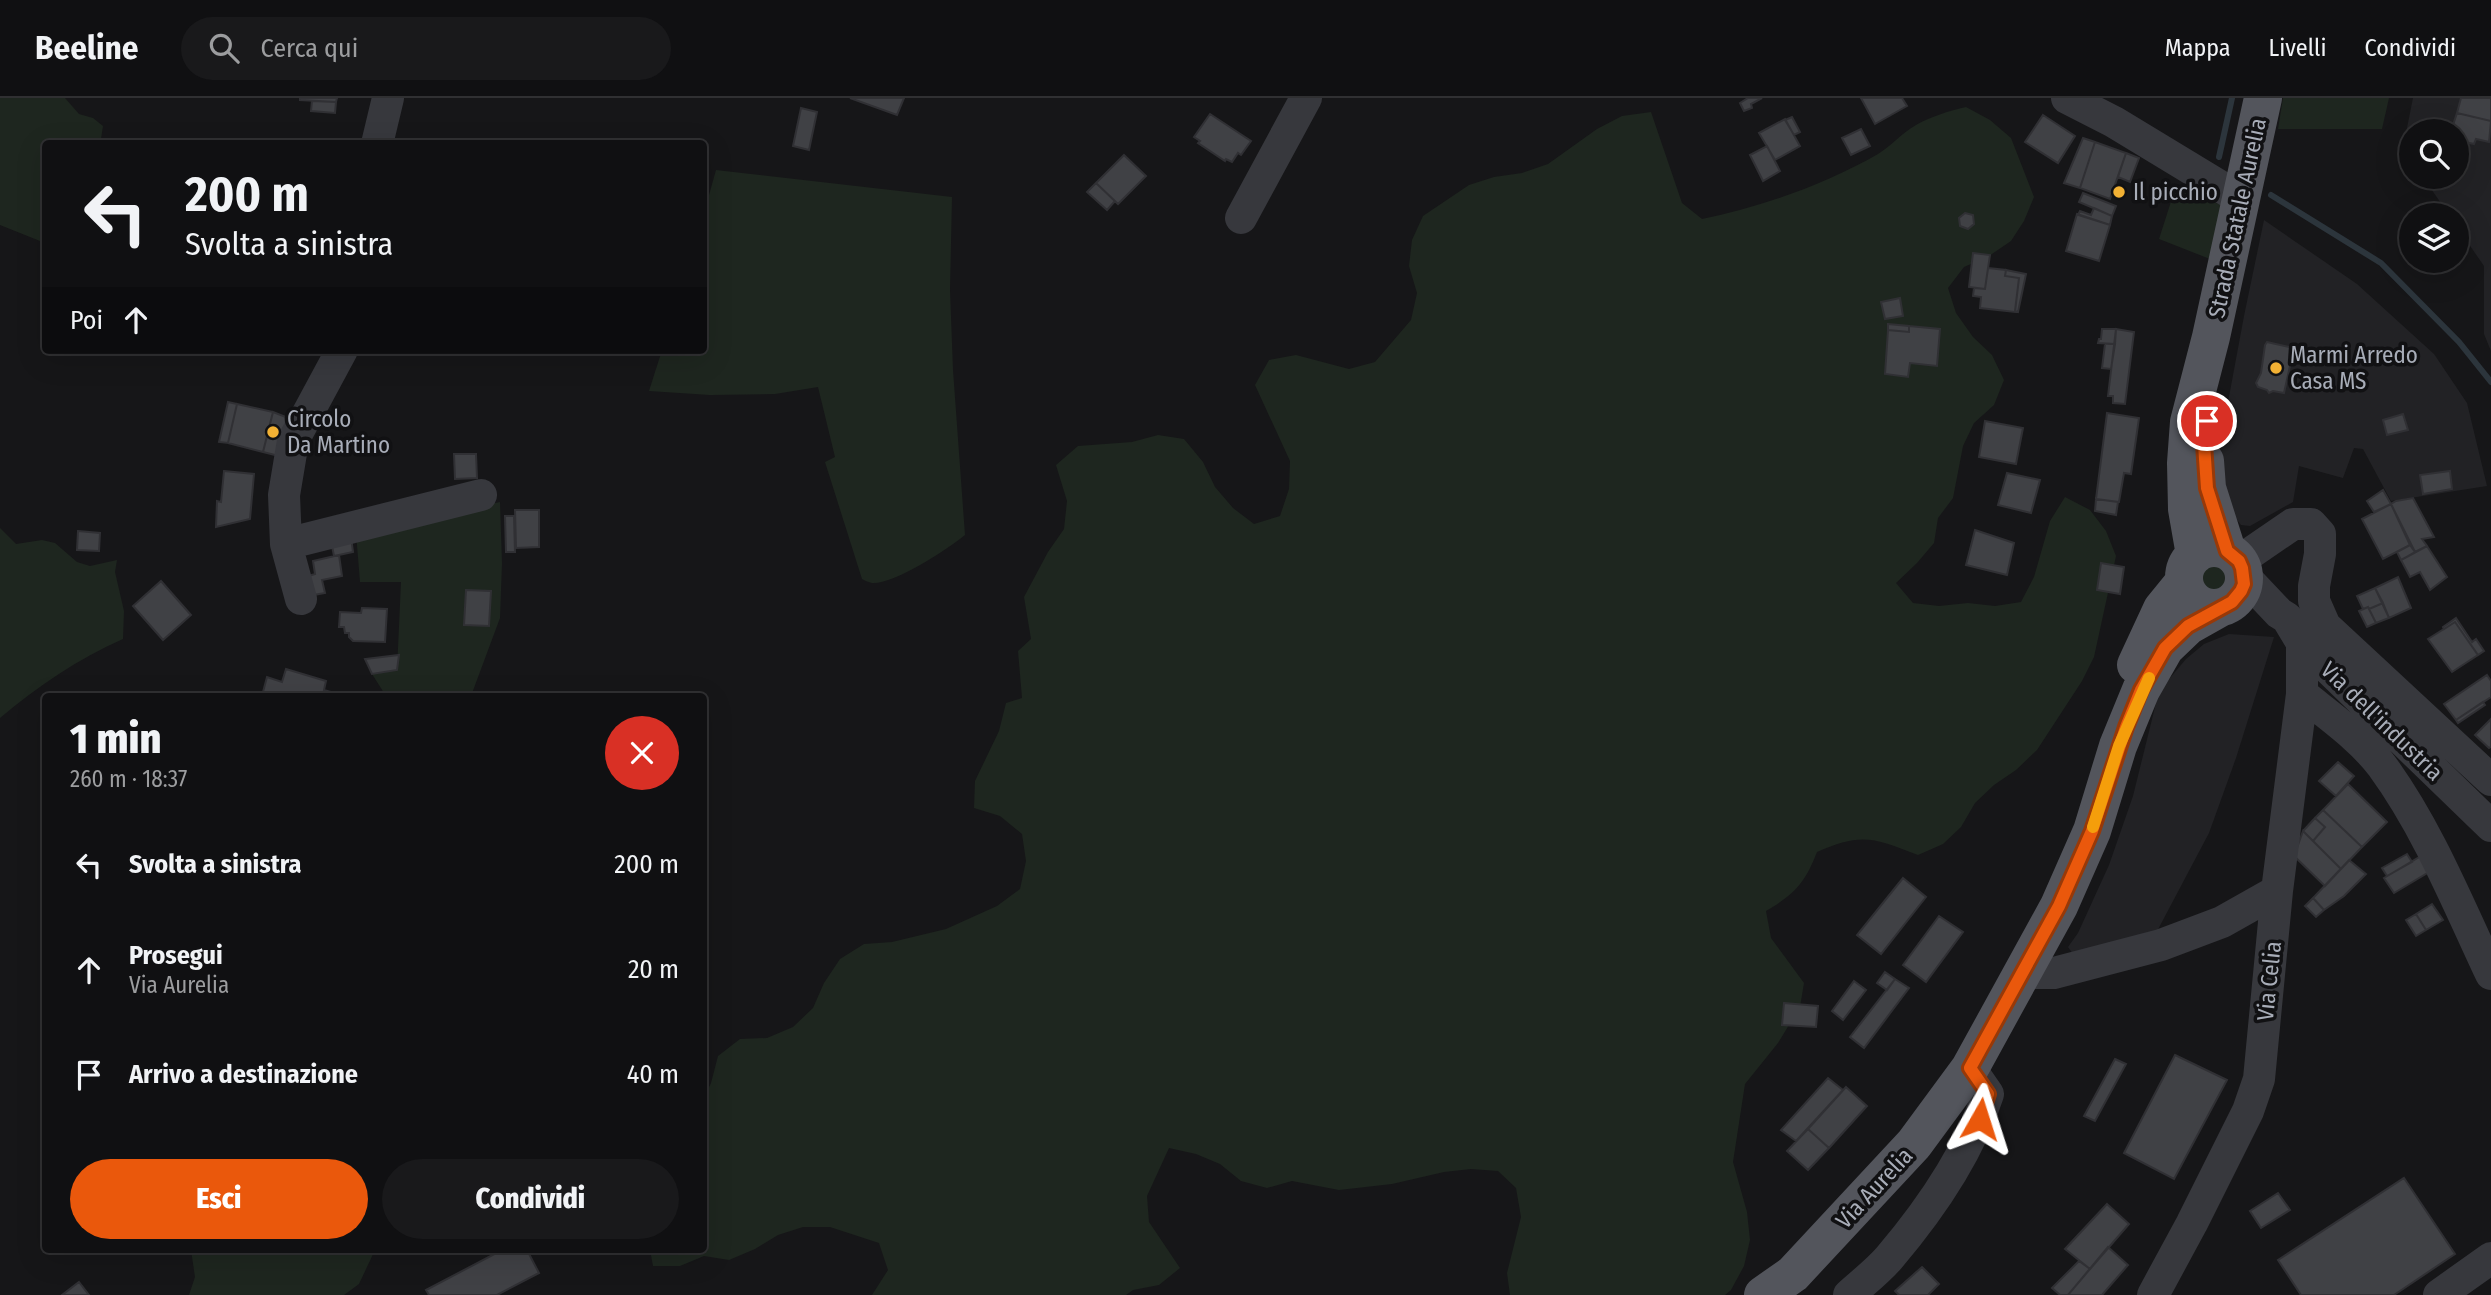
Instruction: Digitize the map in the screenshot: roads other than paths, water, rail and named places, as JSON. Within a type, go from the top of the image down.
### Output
[{"type":"main road","name":"Strada Statale Aurelia","points":[[2219,577],[2187,509],[2189,422],[2211,337],[2263,98]]},
{"type":"main road","name":"Via Aurelia","points":[[1763,1295],[1793,1274],[1914,1144],[1970,1068],[2059,906],[2092,831],[2119,746],[2141,690],[2165,648],[2188,626],[2219,577]]},
{"type":"street","points":[[378,140],[388,98]]},
{"type":"street","points":[[1241,218],[1306,98]]},
{"type":"street","points":[[2067,98],[2114,122],[2241,199]]},
{"type":"street","points":[[301,599],[286,544],[284,495],[293,442],[340,354]]},
{"type":"street","points":[[286,544],[481,495]]},
{"type":"street","points":[[2219,577],[2265,541],[2293,524],[2311,524],[2320,534],[2314,601],[2325,626],[2491,780]]},
{"type":"street","name":"Via dell'industria","points":[[2219,577],[2287,618],[2302,643],[2491,826]]},
{"type":"street","name":"Via Celia","points":[[2153,1295],[2248,1111],[2259,1079],[2277,891],[2302,694],[2302,643]]},
{"type":"street","points":[[2302,694],[2355,738],[2381,764],[2422,828],[2491,974]]},
{"type":"street","points":[[2022,973],[2054,973],[2161,945],[2222,922],[2277,891]]},
{"type":"street","name":"Via Aurelia","points":[[1849,1295],[1888,1260],[1941,1188],[1980,1119],[1988,1094],[1970,1068]]},
{"type":"street","points":[[2439,1295],[2491,1258]]},
{"type":"waterway","points":[[2219,157],[2232,98]]},
{"type":"waterway","points":[[2271,195],[2381,263],[2459,342],[2491,382]]},
{"type":"place","name":"Il picchio","points":[[2119,192]]},
{"type":"place","name":"Marmi Arredo Casa MS","points":[[2276,368]]},
{"type":"place","name":"Circolo Da Martino","points":[[273,432]]}]
